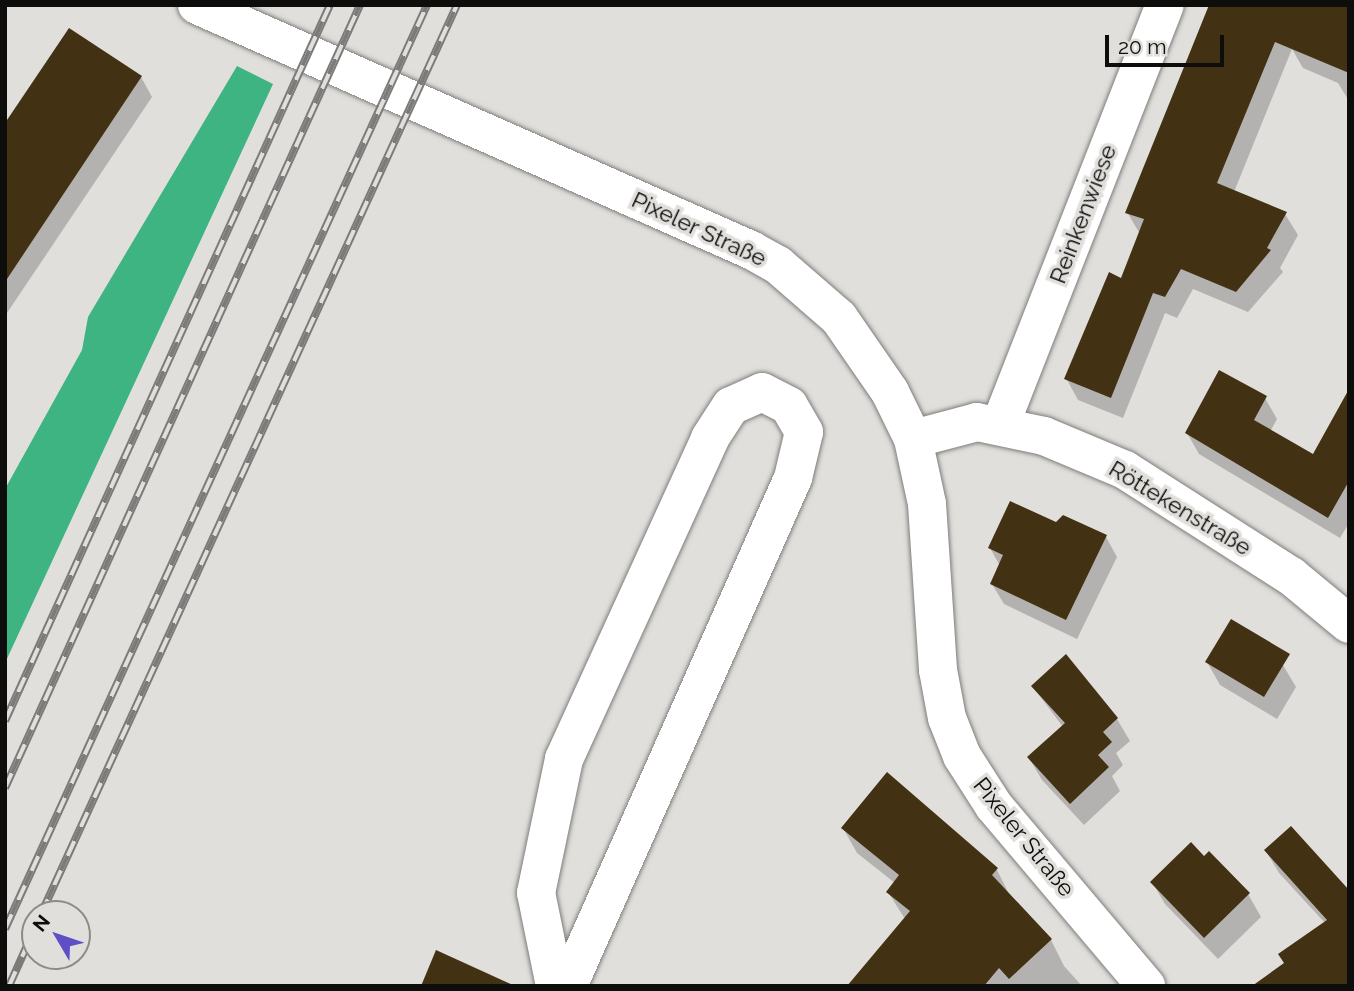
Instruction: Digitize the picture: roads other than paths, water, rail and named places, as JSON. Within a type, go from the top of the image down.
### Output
[{"type":"main road","name":"Pixeler Straße","points":[[197,5],[778,265],[839,318],[890,392],[913,439],[927,504],[938,670],[947,718],[962,756],[993,806],[1146,986]]},
{"type":"main road","name":"Reinkenwiese","points":[[1001,423],[1166,5]]},
{"type":"main road","points":[[555,986],[536,892],[564,758],[710,438],[731,406],[762,393],[789,406],[804,432],[793,478],[568,986]]},
{"type":"main road","name":"Röttekenstraße","points":[[913,439],[977,422],[1001,423],[1125,470],[1291,576],[1349,624]]},
{"type":"railway","points":[[5,721],[330,5]]},
{"type":"railway","points":[[5,788],[360,5]]},
{"type":"railway","points":[[5,929],[427,5]]},
{"type":"railway","points":[[47,900],[457,5]]},
{"type":"railway","points":[[9,986],[21,959]]}]
